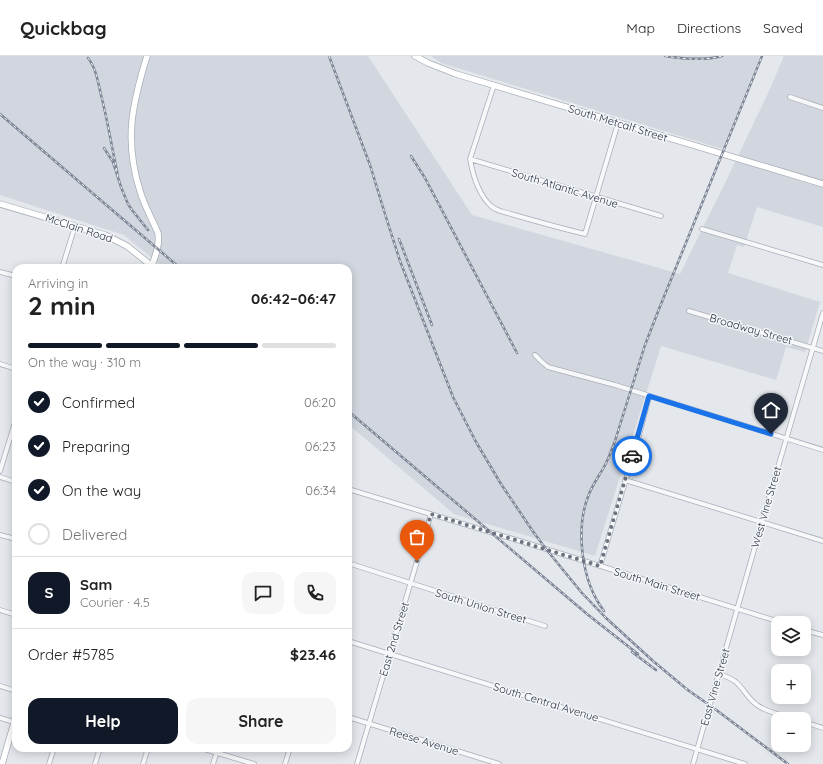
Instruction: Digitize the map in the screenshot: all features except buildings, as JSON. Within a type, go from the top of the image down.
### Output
[{"type":"street","points":[[147,56],[134,103],[131,141],[133,167],[140,192],[159,237],[153,264]]},
{"type":"street","name":"South Metcalf Street","points":[[415,56],[428,64],[456,74],[823,184]]},
{"type":"street","points":[[494,85],[470,159],[476,182],[485,199],[493,208],[510,214],[585,234],[618,122]]},
{"type":"street","points":[[790,97],[823,108]]},
{"type":"street","name":"South Atlantic Avenue","points":[[470,159],[661,216]]},
{"type":"street","name":"McClain Road","points":[[0,204],[105,235],[135,252],[149,264]]},
{"type":"street","points":[[63,264],[75,226]]},
{"type":"street","points":[[702,229],[823,265]]},
{"type":"street","points":[[0,272],[12,275]]},
{"type":"street","name":"Broadway Street","points":[[689,311],[823,351]]},
{"type":"street","name":"West Vine Street","points":[[738,609],[823,313]]},
{"type":"street","points":[[535,355],[548,367],[615,385],[823,450]]},
{"type":"street","points":[[0,364],[12,368]]},
{"type":"street","points":[[600,566],[649,396]]},
{"type":"street","points":[[0,471],[12,432]]},
{"type":"street","points":[[0,477],[12,481]]},
{"type":"street","points":[[625,480],[823,541]]},
{"type":"street","name":"South Main Street","points":[[352,490],[771,619]]},
{"type":"street","name":"East 2nd Street","points":[[357,764],[431,514]]},
{"type":"street","points":[[0,535],[12,538]]},
{"type":"street","name":"South Union Street","points":[[352,564],[545,626]]},
{"type":"street","name":"East Vine Street","points":[[693,764],[738,609]]},
{"type":"street","points":[[0,610],[12,614]]},
{"type":"street","points":[[811,632],[823,635]]},
{"type":"street","name":"South Central Avenue","points":[[352,642],[744,764]]},
{"type":"street","points":[[719,674],[730,678],[750,700],[758,706],[773,712]]},
{"type":"street","points":[[0,686],[12,690]]},
{"type":"street","points":[[0,718],[12,721]]},
{"type":"street","name":"Reese Avenue","points":[[352,718],[499,764]]},
{"type":"street","points":[[811,724],[823,728]]},
{"type":"street","points":[[2,764],[12,729]]},
{"type":"street","points":[[49,764],[53,752]]},
{"type":"street","points":[[95,764],[99,752]]},
{"type":"street","points":[[143,764],[147,752]]},
{"type":"street","points":[[213,764],[217,752]]},
{"type":"street","points":[[223,752],[254,764]]},
{"type":"street","points":[[285,764],[289,752]]},
{"type":"shaded area","points":[[0,56],[368,56],[472,215],[680,274],[770,89],[784,56],[823,56],[823,227],[757,207],[744,247],[737,245],[728,273],[820,302],[805,352],[786,347],[776,380],[661,346],[595,556],[454,514],[352,427],[352,264],[159,264],[124,235],[0,195]]},
{"type":"shaded area","points":[[431,56],[760,56],[723,149],[441,63]]},
{"type":"railway","points":[[329,56],[370,165],[400,261],[453,397],[476,442],[501,484],[532,530],[582,593],[606,618],[653,661],[689,691]]},
{"type":"railway","points":[[665,56],[694,59],[708,59],[722,56]]},
{"type":"railway","points":[[604,611],[596,599],[585,570],[582,538],[582,522],[585,508],[594,483],[611,453],[645,345],[762,56]]},
{"type":"railway","points":[[88,58],[93,66],[98,80],[118,176]]},
{"type":"railway","points":[[0,114],[175,264]]},
{"type":"railway","points":[[104,148],[113,162],[128,204],[148,230]]},
{"type":"railway","points":[[411,156],[425,178],[517,353]]},
{"type":"railway","points":[[399,239],[432,325]]},
{"type":"railway","points":[[352,414],[587,614],[638,654]]},
{"type":"railway","points":[[632,652],[656,670]]},
{"type":"railway","points":[[685,688],[788,764]]},
{"type":"way so far","points":[[417,561],[431,514],[600,566],[632,456]]},
{"type":"route","points":[[632,456],[649,396],[771,434]]}]
